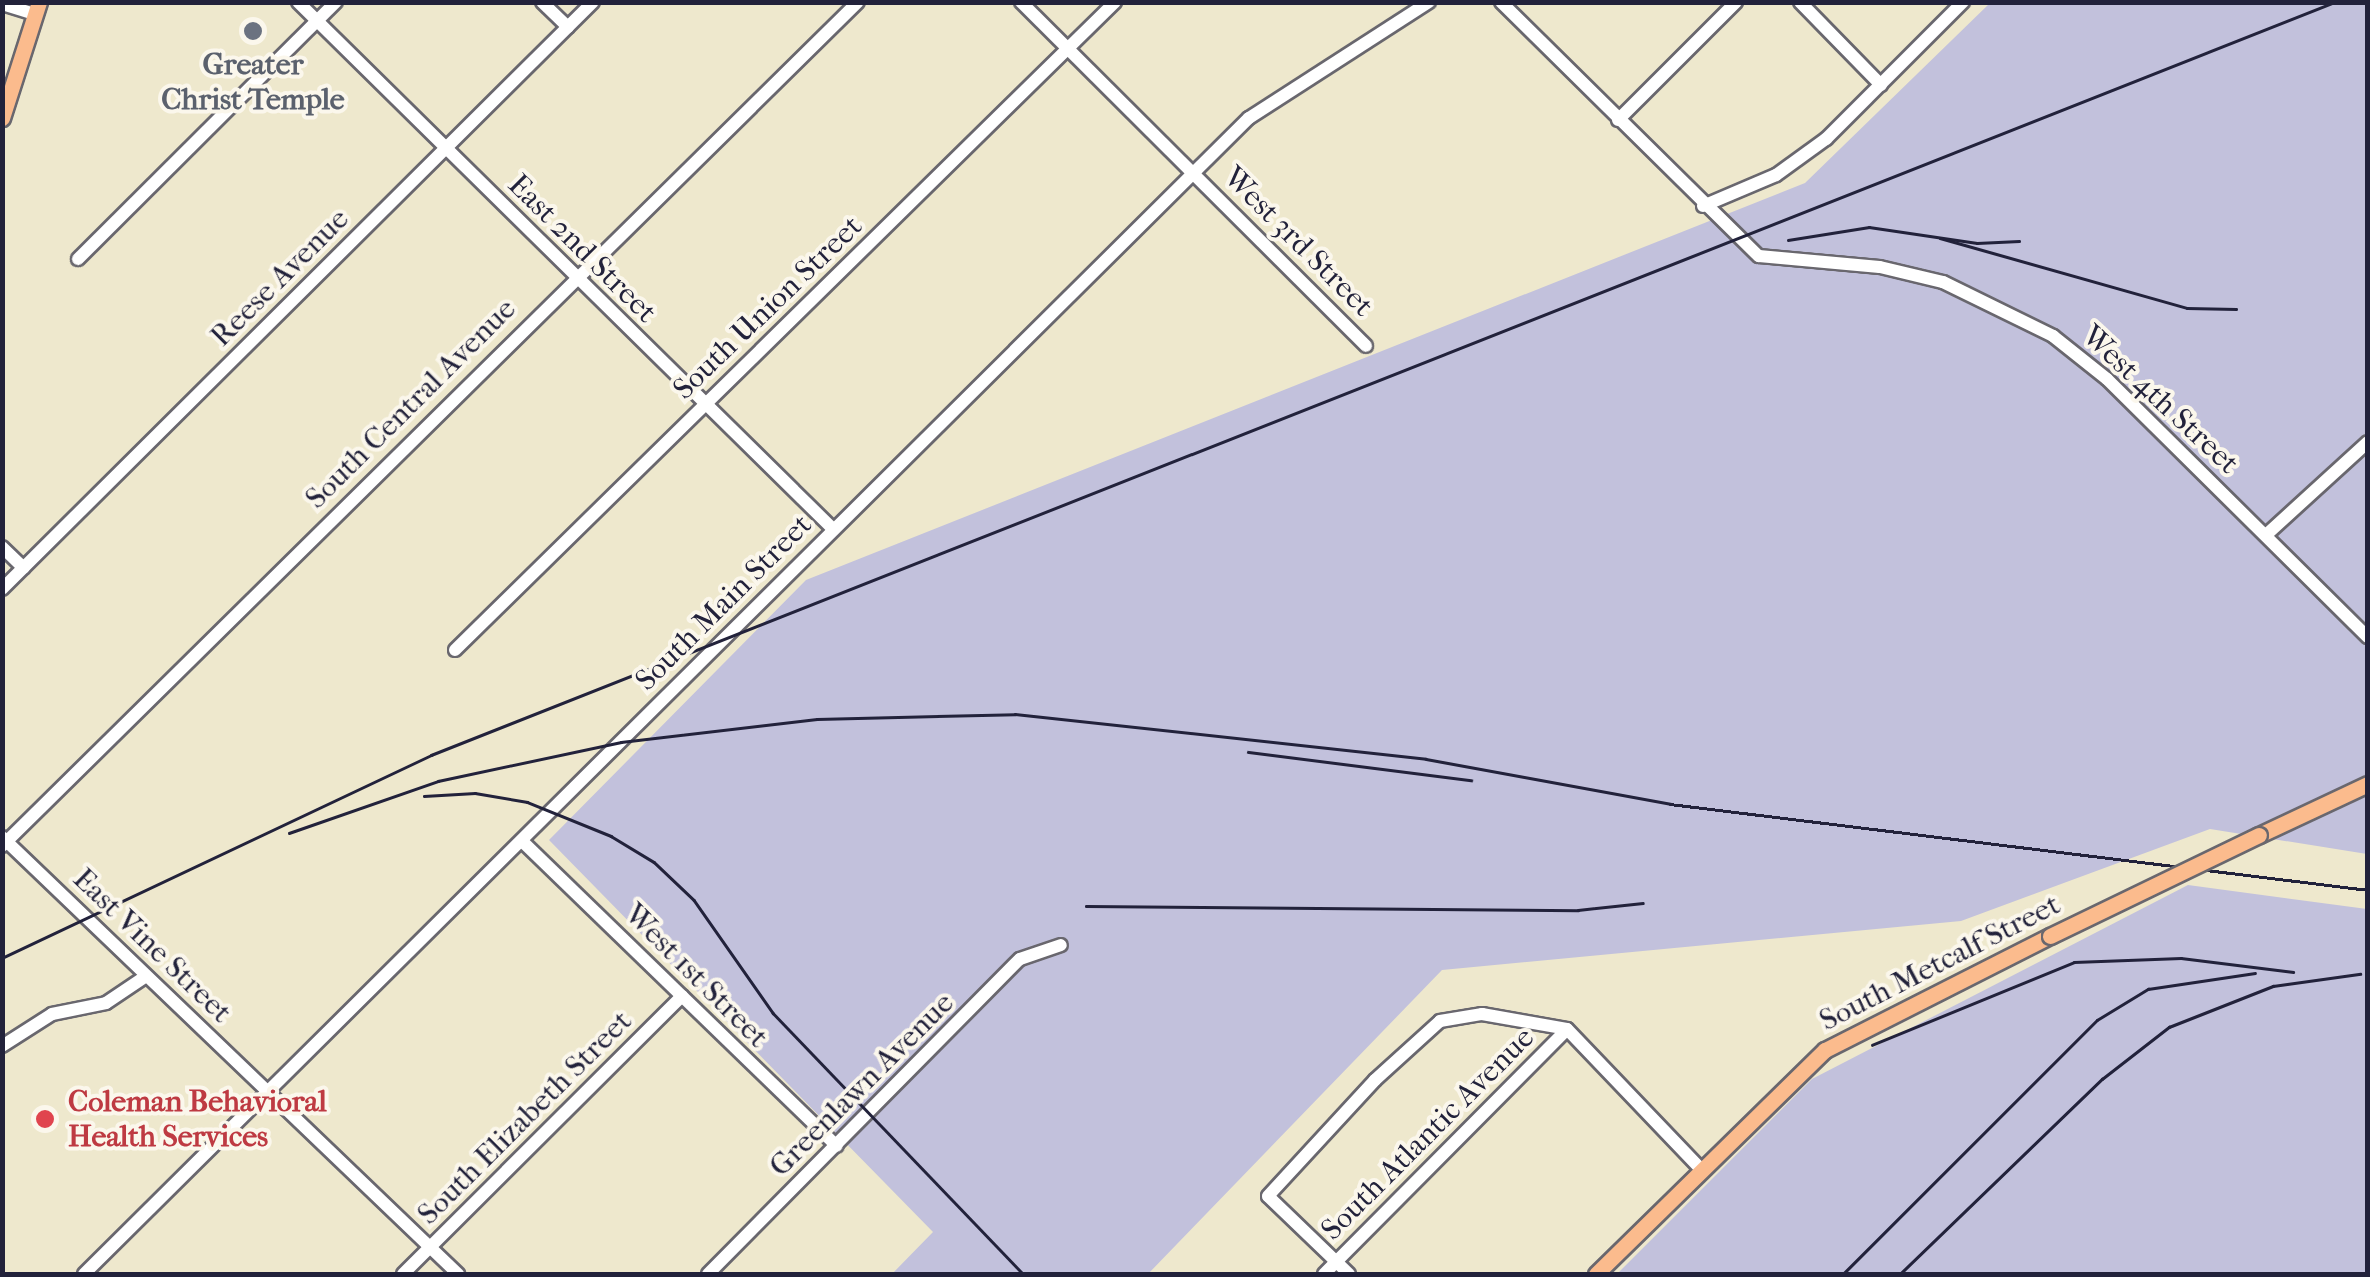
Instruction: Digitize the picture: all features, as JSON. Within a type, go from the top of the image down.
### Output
[{"type":"main road","points":[[2,118],[37,8]]},
{"type":"main road","name":"South Metcalf Street","points":[[1596,1274],[1701,1169],[1840,1040],[2368,784]]},
{"type":"street","name":"East 2nd Street","points":[[298,2],[832,529]]},
{"type":"street","points":[[78,259],[336,2]]},
{"type":"street","points":[[542,2],[568,27]]},
{"type":"street","name":"Reese Avenue","points":[[2,590],[592,2]]},
{"type":"street","name":"South Central Avenue","points":[[4,841],[858,2]]},
{"type":"street","name":"West 3rd Street","points":[[1021,2],[1366,346]]},
{"type":"street","name":"South Union Street","points":[[455,650],[1116,2]]},
{"type":"street","name":"South Main Street","points":[[84,1274],[1194,174],[1276,97],[1429,2]]},
{"type":"street","name":"West 4th Street","points":[[1501,2],[1703,206],[1758,256],[1918,276],[1985,297],[2034,323],[2108,379],[2368,637]]},
{"type":"street","points":[[1618,120],[1736,2]]},
{"type":"street","points":[[1800,2],[1880,85]]},
{"type":"street","points":[[1703,206],[1790,166],[1880,85],[1963,2]]},
{"type":"street","points":[[2,4],[37,8]]},
{"type":"street","points":[[2266,535],[2368,442]]},
{"type":"street","points":[[2,548],[24,568]]},
{"type":"street","name":"East Vine Street","points":[[4,841],[458,1274]]},
{"type":"street","name":"West 1st Street","points":[[522,841],[837,1146]]},
{"type":"street","name":"Greenlawn Avenue","points":[[708,1274],[1020,959],[1061,945]]},
{"type":"street","points":[[2,1046],[52,1014],[106,1003],[146,976]]},
{"type":"street","name":"South Elizabeth Street","points":[[402,1274],[682,996]]},
{"type":"street","points":[[1349,1274],[1268,1196],[1433,1024],[1462,1016],[1567,1029],[1701,1169]]},
{"type":"street","name":"South Atlantic Avenue","points":[[1324,1274],[1567,1029]]},
{"type":"shaded area","points":[[1990,3],[2367,3],[2367,854],[2210,829],[1961,921],[1442,970],[1148,1274],[892,1274],[933,1232],[549,840],[806,580],[1805,183]]},
{"type":"shaded area","points":[[2188,885],[2367,909],[2367,1274],[1617,1274],[1812,1079]]},
{"type":"railway","points":[[2,958],[431,755],[2335,2]]},
{"type":"railway","points":[[1788,240],[1869,227],[1977,243],[2019,241]]},
{"type":"railway","points":[[1940,238],[2187,308],[2236,309]]},
{"type":"railway","points":[[289,833],[438,781],[621,742],[817,719],[1015,714],[1426,759],[1670,804],[2368,890]]},
{"type":"railway","points":[[1248,752],[1471,780]]},
{"type":"railway","points":[[424,796],[475,793],[527,802],[611,836],[654,862],[694,900],[773,1013],[1023,1274]]},
{"type":"railway","points":[[1086,906],[1578,910],[1643,903]]},
{"type":"railway","points":[[1872,1045],[2074,962],[2181,958],[2293,972]]},
{"type":"railway","points":[[1843,1274],[2097,1020],[2148,989],[2255,973]]},
{"type":"railway","points":[[1900,1274],[2102,1079],[2169,1027],[2273,986],[2360,974]]},
{"type":"place","name":"Greater Christ Temple","points":[[253,31]]},
{"type":"place","name":"Coleman Behavioral Health Services","points":[[45,1119]]}]
